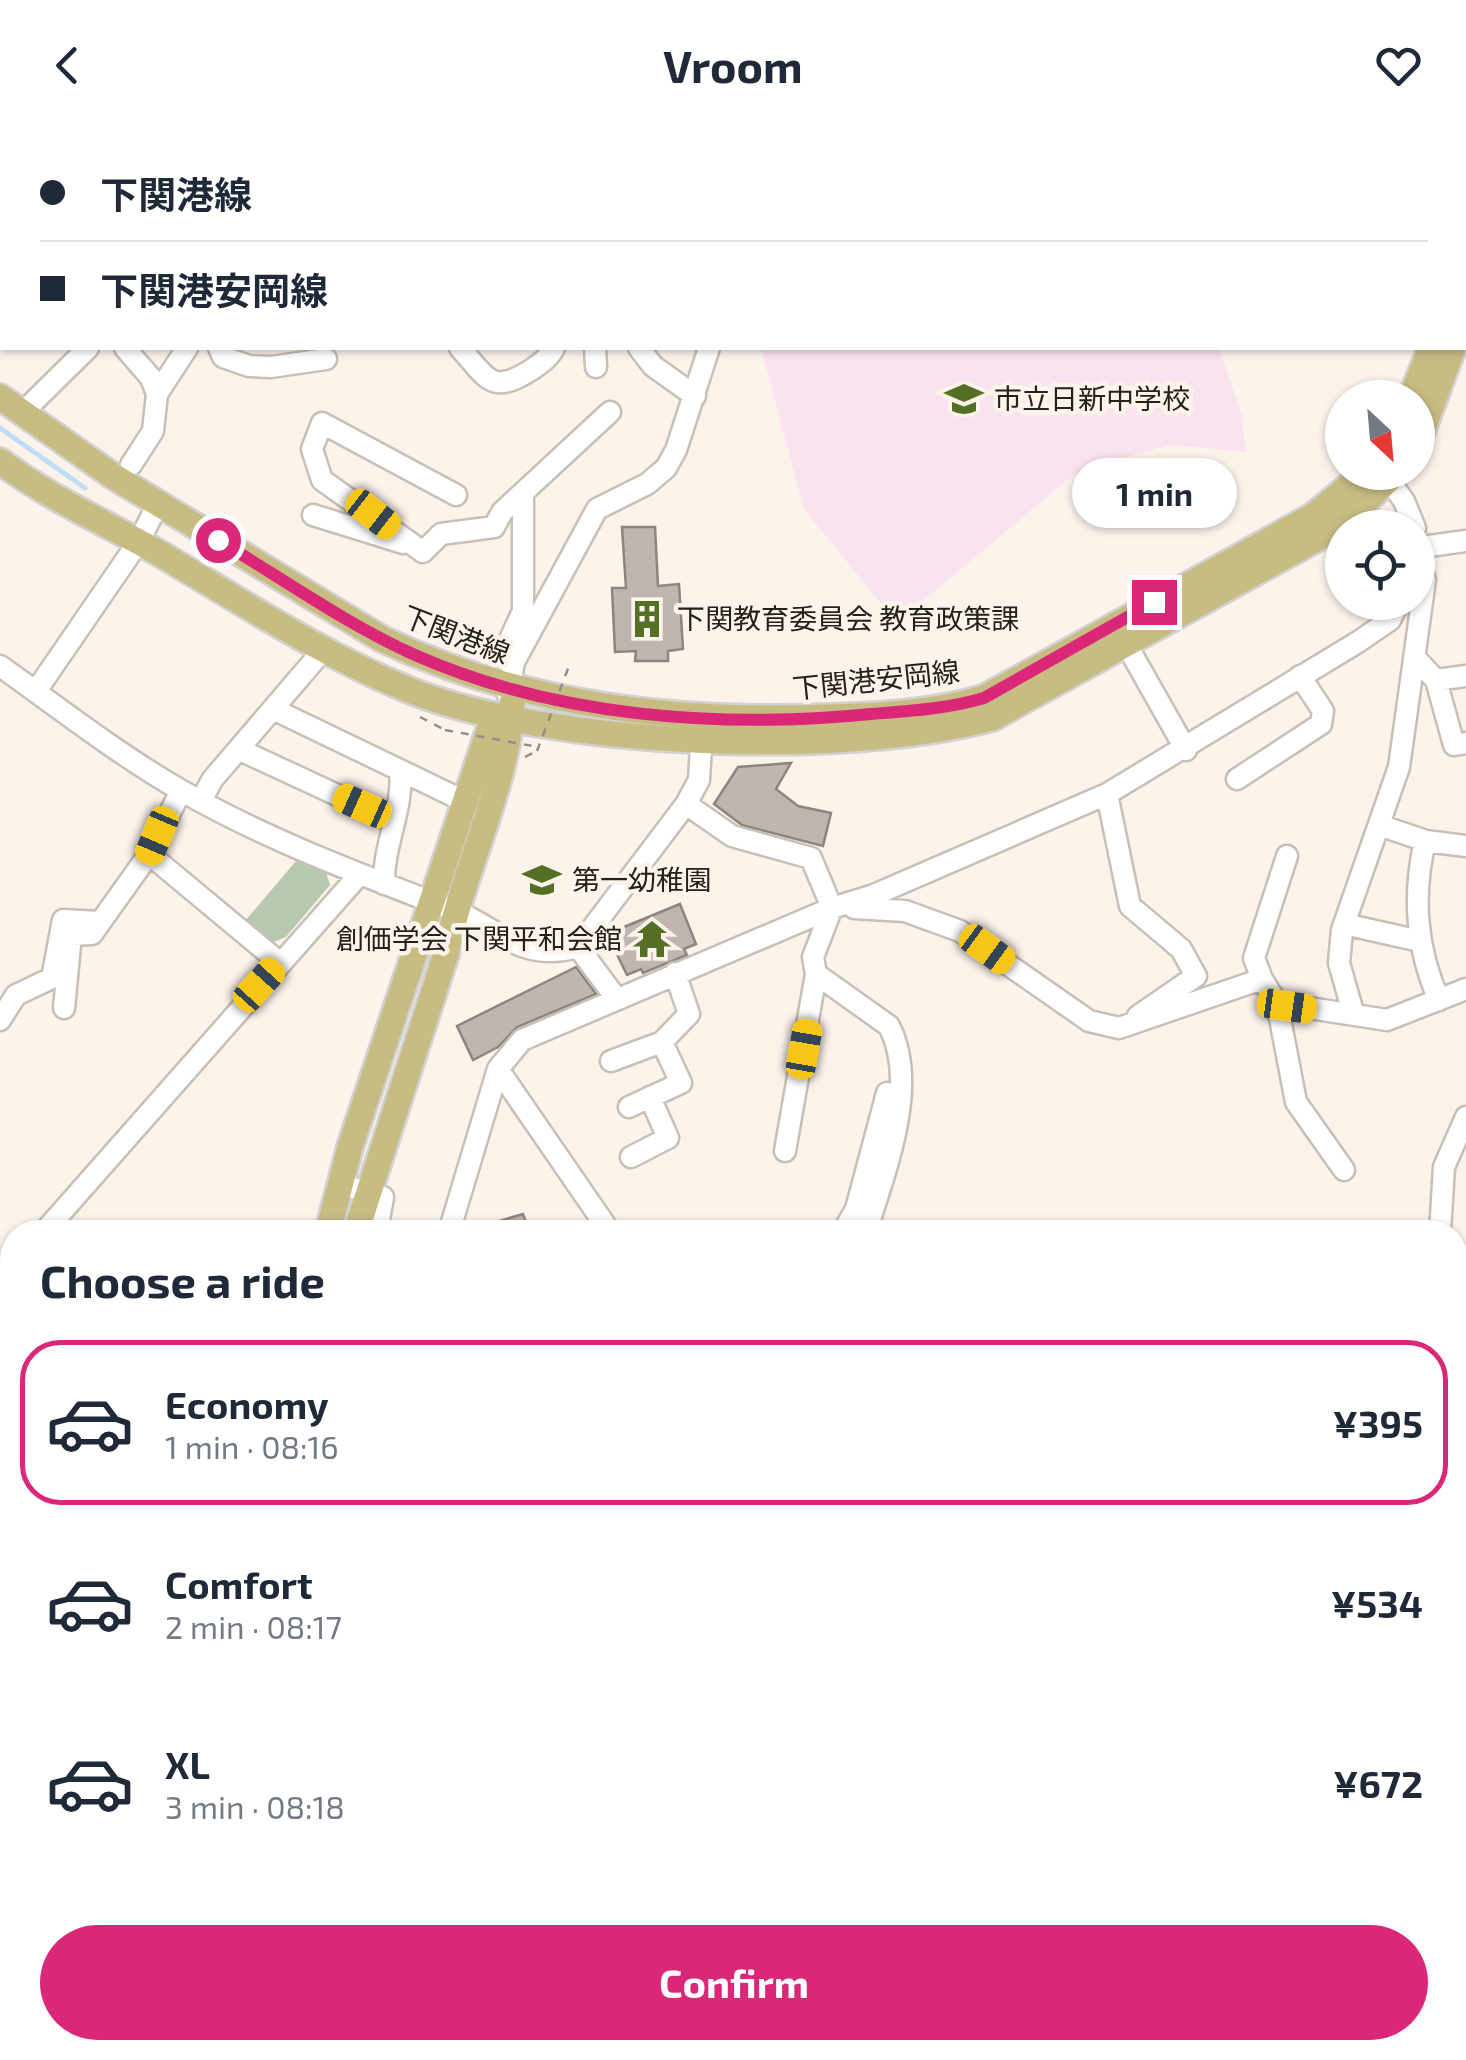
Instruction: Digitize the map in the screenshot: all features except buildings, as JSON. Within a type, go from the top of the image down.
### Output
[{"type":"main road","points":[[1418,380],[1430,350]]},
{"type":"main road","points":[[1435,396],[1452,350]]},
{"type":"main road","name":"下関港線","points":[[0,397],[158,504],[382,640],[484,682],[513,675],[442,907],[350,1147],[332,1220]]},
{"type":"main road","points":[[0,462],[49,494],[324,649],[408,689],[502,717]]},
{"type":"main road","name":"下関港安岡線","points":[[513,675],[702,728],[954,706],[984,698],[1357,490]]},
{"type":"main road","name":"下関港安岡線","points":[[502,717],[702,728],[819,740],[966,725],[1020,704],[1125,642],[1343,524],[1371,490]]},
{"type":"main road","name":"下関港線","points":[[360,1220],[446,954],[442,907],[464,800],[502,717]]},
{"type":"street","points":[[21,414],[86,350]]},
{"type":"street","points":[[126,350],[154,382],[158,394]]},
{"type":"street","points":[[131,465],[153,431],[158,394],[186,350]]},
{"type":"street","points":[[221,350],[223,356],[249,366],[326,359]]},
{"type":"street","points":[[462,350],[497,385],[506,385],[542,363],[552,350]]},
{"type":"street","points":[[641,350],[653,366],[695,396]]},
{"type":"street","points":[[513,675],[597,509],[647,484],[666,468],[708,350]]},
{"type":"street","points":[[456,495],[322,423],[312,450],[322,480],[423,552],[441,534],[490,529],[502,512],[610,412]]},
{"type":"street","points":[[513,675],[506,648],[523,611],[523,496]]},
{"type":"street","points":[[36,691],[139,542],[158,504]]},
{"type":"street","points":[[313,515],[414,546]]},
{"type":"street","points":[[1435,545],[1466,541]]},
{"type":"street","points":[[454,1220],[498,1069],[505,1056],[533,1032],[832,908],[874,895],[1107,794],[1186,750],[1390,620]]},
{"type":"street","points":[[1353,1012],[1339,963],[1344,924],[1406,738],[1420,620]]},
{"type":"street","points":[[1125,642],[1186,750]]},
{"type":"street","points":[[202,801],[212,780],[324,649]]},
{"type":"street","points":[[1416,659],[1436,680],[1454,746],[1466,743]]},
{"type":"street","points":[[0,666],[181,791],[359,875],[442,907],[516,946],[565,950],[578,947],[686,804],[699,780],[702,728]]},
{"type":"street","points":[[1237,779],[1320,724],[1323,711],[1300,676]]},
{"type":"street","points":[[1436,680],[1466,676]]},
{"type":"street","points":[[275,710],[464,800]]},
{"type":"street","points":[[240,750],[393,821]]},
{"type":"street","points":[[384,884],[384,853],[402,788],[400,770]]},
{"type":"street","points":[[64,1008],[72,935],[92,934],[149,854],[181,791]]},
{"type":"street","points":[[1107,794],[1130,906],[1180,949],[1196,976],[1119,1028]]},
{"type":"street","points":[[686,804],[732,836],[811,858],[832,908],[813,956],[816,974],[785,1152]]},
{"type":"street","points":[[1379,826],[1424,841],[1466,846]]},
{"type":"street","points":[[1424,841],[1416,898],[1420,941],[1423,964],[1439,1000]]},
{"type":"street","points":[[149,854],[280,962]]},
{"type":"street","points":[[1287,856],[1254,958],[1277,1002],[1296,1102],[1344,1170]]},
{"type":"street","points":[[54,1220],[359,875]]},
{"type":"street","points":[[832,908],[906,911],[942,923],[976,940],[1089,1021],[1119,1028],[1262,979]]},
{"type":"street","points":[[0,1020],[16,996],[52,978],[62,920],[100,922]]},
{"type":"street","points":[[1344,924],[1420,941]]},
{"type":"street","points":[[578,947],[616,998]]},
{"type":"street","points":[[611,1061],[662,1042],[688,1014],[676,973]]},
{"type":"street","points":[[816,974],[888,1026],[898,1052],[899,1096],[869,1220]]},
{"type":"street","points":[[1277,1002],[1387,1020],[1466,989]]},
{"type":"street","points":[[629,1107],[681,1082],[662,1042]]},
{"type":"street","points":[[848,1220],[862,1188],[898,1052]]},
{"type":"street","points":[[498,1069],[602,1220]]},
{"type":"street","points":[[631,1158],[668,1138],[650,1098]]},
{"type":"street","points":[[1441,1220],[1444,1167],[1466,1116]]},
{"type":"street","points":[[343,1184],[383,1197],[380,1220]]},
{"type":"path","points":[[418,716],[445,730],[538,749],[569,666]]},
{"type":"shaded area","points":[[762,350],[1220,350],[1242,415],[1246,452],[1172,445],[1097,464],[1073,475],[897,623],[804,509]]},
{"type":"green space","points":[[296,861],[326,872],[330,885],[286,937],[271,943],[245,921]]},
{"type":"waterway","points":[[0,428],[85,488]]},
{"type":"place","name":"市立日新中学校","points":[[964,399]]},
{"type":"place","name":"下関教育委員会 教育政策課","points":[[647,619]]},
{"type":"place","name":"第一幼稚園","points":[[542,880]]},
{"type":"place","name":"創価学会 下関平和会館","points":[[652,939]]},
{"type":"route","points":[[218,540],[382,640],[484,682],[666,716],[702,719],[848,716],[954,706],[984,698],[1154,602]]}]
